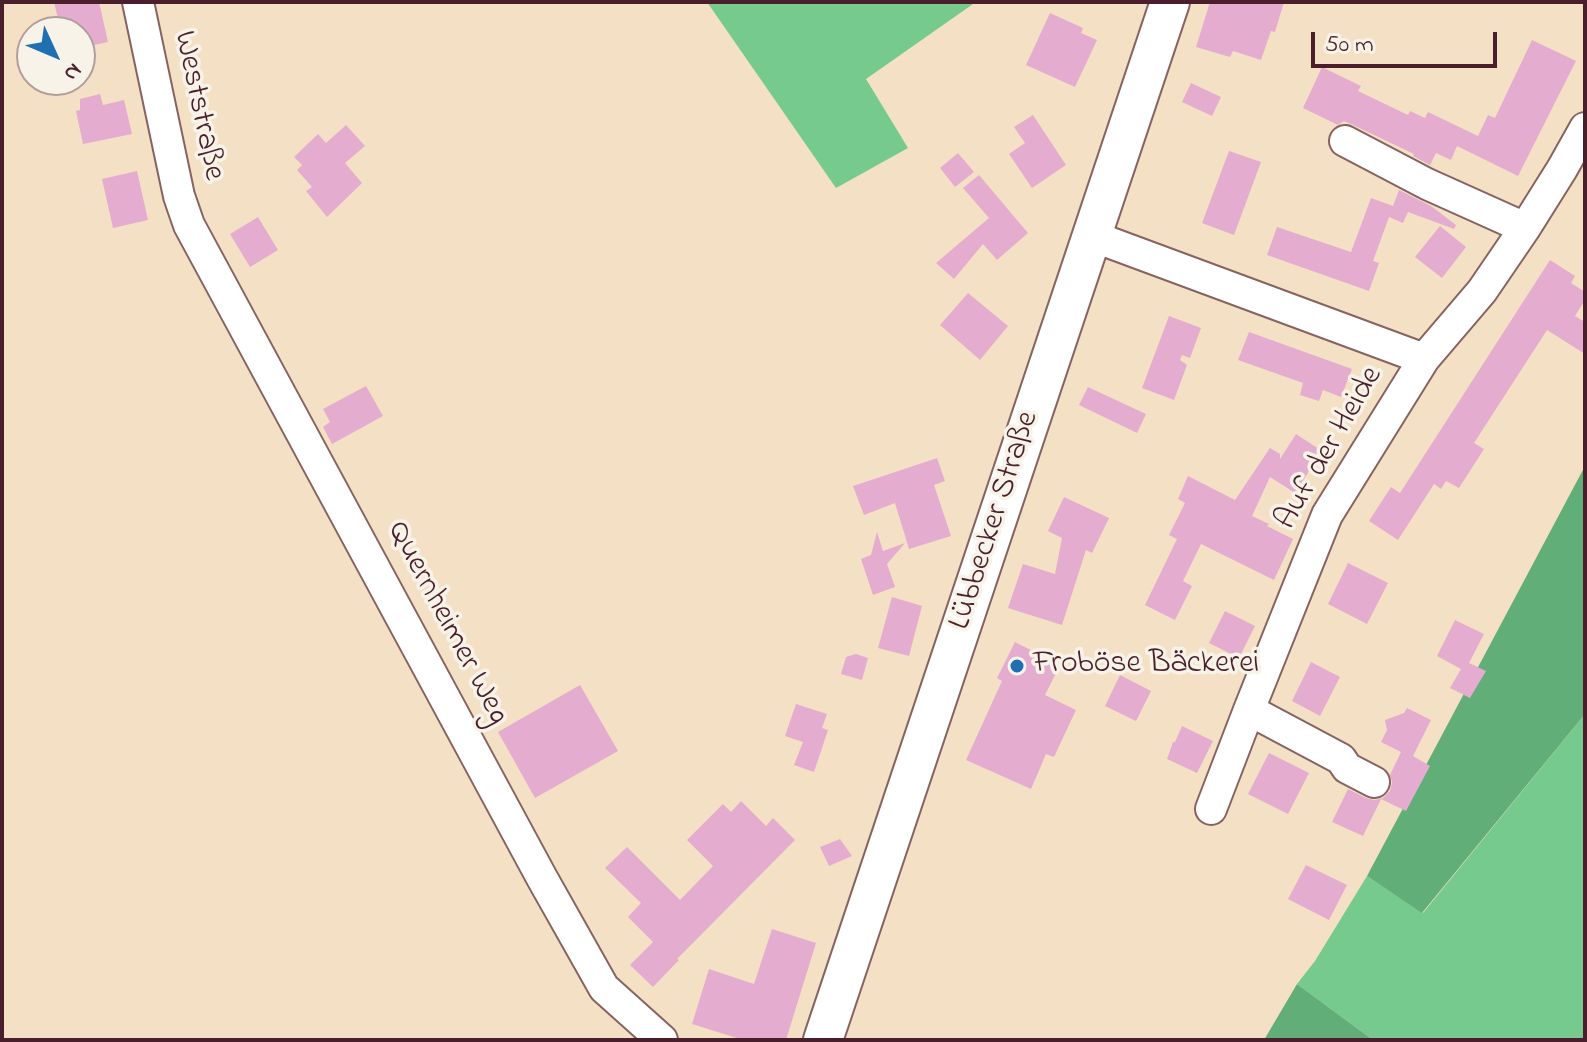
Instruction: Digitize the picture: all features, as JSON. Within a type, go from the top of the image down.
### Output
[{"type":"main road","name":"Lübbecker Straße","points":[[823,1040],[1170,2]]},
{"type":"street","name":"Weststraße","points":[[138,2],[179,196],[189,225]]},
{"type":"street","name":"Auf der Heide","points":[[1211,809],[1327,515],[1424,359],[1482,291],[1525,228],[1585,128]]},
{"type":"street","points":[[1345,141],[1427,184],[1525,228]]},
{"type":"street","name":"Quernheimer Weg","points":[[189,225],[604,988],[662,1040]]},
{"type":"street","name":"Auf der Heide","points":[[1092,236],[1424,359]]},
{"type":"street","points":[[1249,710],[1341,759],[1347,768],[1374,782]]},
{"type":"green space","points":[[707,2],[973,4],[866,79],[908,148],[836,188]]},
{"type":"green space","points":[[1585,466],[1585,714],[1422,913],[1367,876]]},
{"type":"green space","points":[[1585,714],[1585,1040],[1373,1040],[1297,984],[1315,961],[1367,876],[1423,913]]},
{"type":"green space","points":[[1297,984],[1373,1040],[1264,1040]]},
{"type":"building","points":[[54,2],[99,2],[108,42],[96,45],[96,16],[57,16]]},
{"type":"building","points":[[1210,2],[1284,2],[1275,32],[1271,31],[1261,60],[1233,51],[1230,57],[1196,47]]},
{"type":"building","points":[[1050,13],[1083,28],[1081,33],[1097,40],[1075,87],[1026,65]]},
{"type":"building","points":[[1532,40],[1576,61],[1518,176],[1457,146],[1451,160],[1436,153],[1430,165],[1353,125],[1344,121],[1338,125],[1303,108],[1322,67],[1361,86],[1358,91],[1408,115],[1410,111],[1425,118],[1428,112],[1478,136],[1488,115],[1495,118]]},
{"type":"building","points":[[1191,83],[1221,97],[1212,116],[1182,102]]},
{"type":"building","points":[[100,94],[103,105],[124,100],[132,134],[83,144],[76,111],[80,110],[80,99]]},
{"type":"building","points":[[1033,115],[1066,165],[1032,188],[1009,154],[1025,143],[1014,127]]},
{"type":"building","points":[[346,125],[365,146],[345,163],[362,183],[327,217],[306,191],[312,187],[297,170],[302,165],[294,157],[318,134],[326,143]]},
{"type":"building","points":[[1229,151],[1261,162],[1234,235],[1202,223]]},
{"type":"building","points":[[958,153],[974,172],[955,187],[940,168]]},
{"type":"building","points":[[137,171],[148,220],[113,228],[102,179]]},
{"type":"building","points":[[979,175],[1028,233],[997,260],[983,244],[954,279],[936,263],[989,218],[963,188]]},
{"type":"building","points":[[1399,190],[1431,206],[1456,225],[1454,229],[1408,212],[1403,223],[1389,217],[1373,261],[1379,263],[1369,291],[1267,255],[1277,227],[1351,252],[1371,198],[1393,206]]},
{"type":"building","points":[[258,217],[278,250],[250,267],[230,234]]},
{"type":"building","points":[[1440,226],[1466,247],[1442,278],[1415,257]]},
{"type":"building","points":[[1550,260],[1575,276],[1571,283],[1585,292],[1585,300],[1575,316],[1585,322],[1585,354],[1547,330],[1474,443],[1484,449],[1459,488],[1446,481],[1441,489],[1434,484],[1398,540],[1369,521],[1391,487],[1400,493]]},
{"type":"building","points":[[968,293],[1008,326],[980,360],[940,325]]},
{"type":"building","points":[[1169,316],[1201,328],[1190,358],[1182,355],[1180,360],[1187,365],[1174,400],[1142,388]]},
{"type":"building","points":[[1249,332],[1352,369],[1341,397],[1323,390],[1319,401],[1300,395],[1303,383],[1238,360]]},
{"type":"building","points":[[366,386],[383,416],[332,444],[323,427],[330,422],[323,409]]},
{"type":"building","points":[[1088,387],[1146,414],[1137,433],[1079,405]]},
{"type":"building","points":[[1296,434],[1322,451],[1295,493],[1270,477],[1252,516],[1293,539],[1274,580],[1201,544],[1183,581],[1192,586],[1175,620],[1145,605],[1177,539],[1169,535],[1185,503],[1178,499],[1188,476],[1235,500],[1270,448],[1280,454],[1280,459]]},
{"type":"building","points":[[937,458],[945,481],[934,485],[951,536],[909,549],[895,503],[864,515],[853,486]]},
{"type":"building","points":[[1064,497],[1109,518],[1092,553],[1086,550],[1062,625],[1008,608],[1023,564],[1055,574],[1062,538],[1048,531]]},
{"type":"building","points":[[877,532],[883,551],[905,543],[887,564],[895,587],[873,595],[861,559],[871,555]]},
{"type":"building","points":[[1348,563],[1388,583],[1367,624],[1328,604]]},
{"type":"building","points":[[892,597],[922,606],[909,656],[878,648]]},
{"type":"building","points":[[1225,611],[1255,626],[1239,658],[1209,643]]},
{"type":"building","points":[[1455,620],[1484,634],[1469,663],[1486,671],[1470,698],[1450,688],[1461,669],[1437,656]]},
{"type":"building","points":[[1015,642],[1060,665],[1045,695],[1076,710],[1054,757],[1046,754],[1031,789],[966,760],[1002,681],[997,678]]},
{"type":"building","points":[[856,654],[868,658],[862,680],[841,674],[846,657]]},
{"type":"building","points":[[1311,662],[1340,677],[1320,716],[1292,701]]},
{"type":"building","points":[[1120,675],[1151,691],[1136,721],[1105,706]]},
{"type":"building","points":[[580,685],[618,751],[535,798],[498,732]]},
{"type":"building","points":[[796,704],[827,714],[822,728],[828,730],[814,772],[794,765],[803,742],[785,736]]},
{"type":"building","points":[[1407,708],[1431,720],[1413,756],[1430,766],[1406,811],[1381,799],[1363,836],[1332,822],[1348,789],[1374,800],[1383,798],[1390,791],[1390,775],[1401,752],[1381,742],[1387,730],[1385,720],[1404,713]]},
{"type":"building","points":[[1182,726],[1213,741],[1197,773],[1167,759]]},
{"type":"building","points":[[1269,753],[1309,773],[1288,814],[1248,794]]},
{"type":"building","points":[[741,801],[766,826],[773,818],[795,840],[653,987],[630,965],[653,942],[628,917],[641,903],[605,868],[627,847],[680,900],[713,866],[687,840],[723,804],[731,812]]},
{"type":"building","points":[[840,839],[852,856],[829,866],[820,847]]},
{"type":"building","points":[[1306,865],[1347,885],[1329,920],[1288,899]]},
{"type":"building","points":[[772,929],[816,943],[786,1040],[743,1040],[692,1024],[709,969],[754,984]]},
{"type":"place","name":"Froböse Bäckerei","points":[[1017,666]]}]
